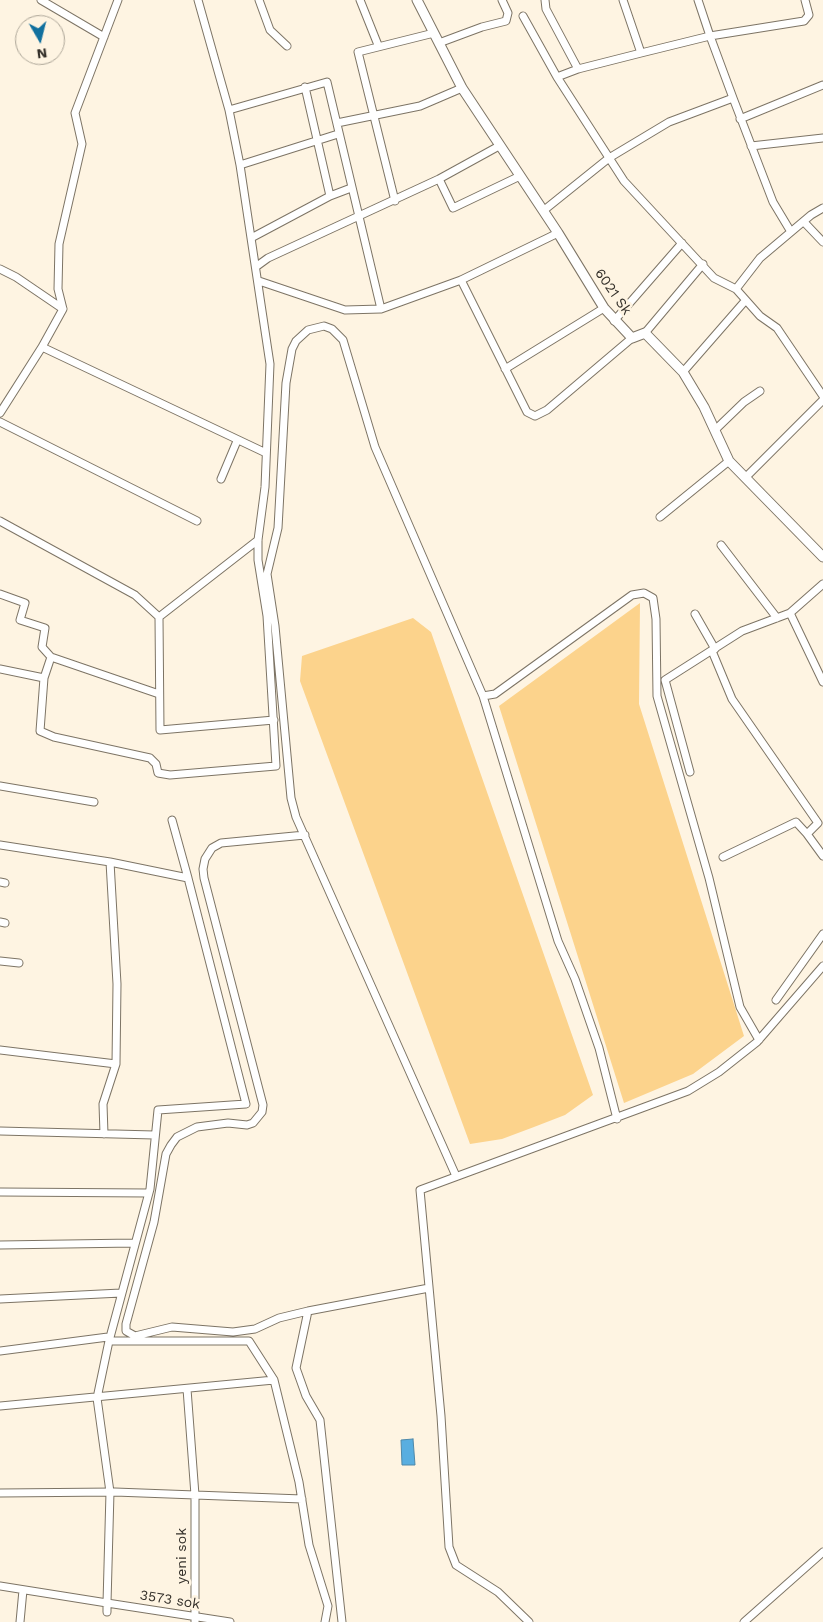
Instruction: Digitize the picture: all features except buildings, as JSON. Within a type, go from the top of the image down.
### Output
[{"type":"street","points":[[41,0],[104,36]]},
{"type":"street","points":[[0,413],[42,348],[62,309],[58,289],[59,244],[82,144],[75,113],[118,0]]},
{"type":"street","points":[[51,657],[44,678],[40,731],[54,737],[150,758],[156,764],[158,773],[170,775],[276,766],[267,616],[259,571],[258,540],[263,502],[270,364],[253,237],[240,165],[228,110],[198,0]]},
{"type":"street","points":[[259,0],[270,30],[287,46]]},
{"type":"street","points":[[360,0],[378,45]]},
{"type":"street","name":"6021 Sk","points":[[418,0],[462,88],[558,233],[604,308],[614,321],[632,338]]},
{"type":"street","points":[[440,43],[482,27],[506,21],[508,13],[502,0]]},
{"type":"street","points":[[545,0],[546,9],[578,69]]},
{"type":"street","points":[[623,0],[641,53]]},
{"type":"street","points":[[698,0],[740,119],[773,202],[791,232]]},
{"type":"street","points":[[557,77],[578,69],[710,36],[804,21],[809,15],[805,0]]},
{"type":"street","points":[[523,16],[557,77],[624,182],[703,264],[714,278],[736,290],[760,316],[777,328],[823,398],[746,477]]},
{"type":"street","points":[[395,201],[358,52],[378,45],[434,33]]},
{"type":"street","points":[[228,110],[327,82],[381,309]]},
{"type":"street","points":[[740,119],[823,85]]},
{"type":"street","points":[[305,87],[330,196]]},
{"type":"street","points":[[337,123],[420,106],[462,88]]},
{"type":"street","points":[[543,211],[609,158],[669,122],[733,98]]},
{"type":"street","points":[[240,165],[338,134]]},
{"type":"street","points":[[751,146],[823,138]]},
{"type":"street","points":[[257,266],[268,258],[395,201],[499,146]]},
{"type":"street","points":[[439,179],[453,208],[520,176]]},
{"type":"street","points":[[253,237],[330,196],[351,188]]},
{"type":"street","points":[[736,290],[760,258],[810,215],[823,208]]},
{"type":"street","points":[[804,222],[823,242]]},
{"type":"street","points":[[259,281],[345,310],[381,309],[461,280],[558,233]]},
{"type":"street","points":[[614,321],[682,243]]},
{"type":"street","points":[[461,280],[527,412],[535,416],[547,410],[632,338],[645,334],[703,264]]},
{"type":"street","points":[[0,270],[16,277],[62,309]]},
{"type":"street","points":[[683,372],[745,301]]},
{"type":"street","points":[[505,369],[604,308]]},
{"type":"street","points":[[456,1176],[293,808],[287,777],[275,626],[267,574],[278,528],[286,383],[292,350],[296,341],[308,330],[324,326],[332,329],[343,340],[376,447],[483,696],[558,942],[575,979],[599,1048],[617,1119]]},
{"type":"street","points":[[645,334],[683,372],[704,407],[729,461],[823,557]]},
{"type":"street","points":[[42,348],[266,453]]},
{"type":"street","points":[[715,430],[744,402],[760,391]]},
{"type":"street","points":[[0,422],[197,521]]},
{"type":"street","points":[[221,479],[237,441]]},
{"type":"street","points":[[660,516],[729,461]]},
{"type":"street","points":[[0,521],[134,595],[159,617],[160,730],[274,720]]},
{"type":"street","points":[[159,617],[258,540]]},
{"type":"street","points":[[721,545],[777,618]]},
{"type":"street","points":[[690,772],[666,680],[742,631],[790,613],[823,584]]},
{"type":"street","points":[[483,696],[495,694],[632,595],[640,592],[650,595],[656,606],[657,696],[715,903],[740,1007],[759,1040]]},
{"type":"street","points":[[0,594],[25,603],[20,620],[45,628],[42,647],[51,657],[159,694]]},
{"type":"street","points":[[790,613],[823,682]]},
{"type":"street","points":[[695,614],[714,650],[732,700],[818,823],[807,834]]},
{"type":"street","points":[[0,669],[44,678]]},
{"type":"street","points":[[0,786],[94,802]]},
{"type":"street","points":[[107,1612],[110,1492],[97,1398],[108,1339],[148,1194],[158,1110],[246,1104],[172,820]]},
{"type":"street","points":[[723,857],[796,822],[823,856]]},
{"type":"street","points":[[305,835],[221,843],[212,848],[205,859],[204,878],[261,1096],[262,1112],[253,1123],[247,1125],[228,1123],[197,1127],[177,1137],[171,1145],[166,1154],[154,1222],[126,1324],[126,1331],[135,1336],[172,1327],[233,1332],[255,1329],[279,1318],[308,1311],[428,1288]]},
{"type":"street","points":[[0,845],[110,862],[188,878]]},
{"type":"street","points":[[104,1134],[103,1104],[116,1064],[116,984],[110,862]]},
{"type":"street","points":[[776,1000],[823,934]]},
{"type":"street","points":[[0,961],[19,963]]},
{"type":"street","points":[[529,1622],[498,1592],[456,1565],[450,1553],[441,1416],[428,1288],[425,1222],[420,1190],[581,1129],[617,1119],[688,1091],[719,1072],[759,1040],[823,966]]},
{"type":"street","points":[[0,1050],[116,1064]]},
{"type":"street","points":[[0,1131],[154,1135]]},
{"type":"street","points":[[0,1192],[148,1194]]},
{"type":"street","points":[[0,1245],[134,1243]]},
{"type":"street","points":[[0,1299],[121,1293]]},
{"type":"street","points":[[308,1311],[296,1368],[306,1396],[320,1420],[342,1622]]},
{"type":"street","points":[[0,1351],[108,1339],[250,1341],[274,1380],[302,1499],[309,1544],[328,1606],[325,1622]]},
{"type":"street","points":[[0,1406],[274,1380]]},
{"type":"street","name":"yeni sok","points":[[186,1389],[195,1495],[195,1619]]},
{"type":"street","points":[[0,1494],[110,1492],[302,1499]]},
{"type":"street","points":[[744,1622],[823,1552]]},
{"type":"street","name":"3573 sok","points":[[0,1586],[195,1619],[230,1622]]},
{"type":"street","points":[[20,1622],[23,1590]]},
{"type":"shaded area","points":[[640,603],[639,704],[744,1036],[693,1074],[624,1103],[499,706]]},
{"type":"shaded area","points":[[413,618],[431,632],[593,1095],[565,1115],[502,1139],[470,1144],[300,681],[302,656]]},
{"type":"water","points":[[413,1439],[415,1465],[402,1465],[401,1440]]}]
